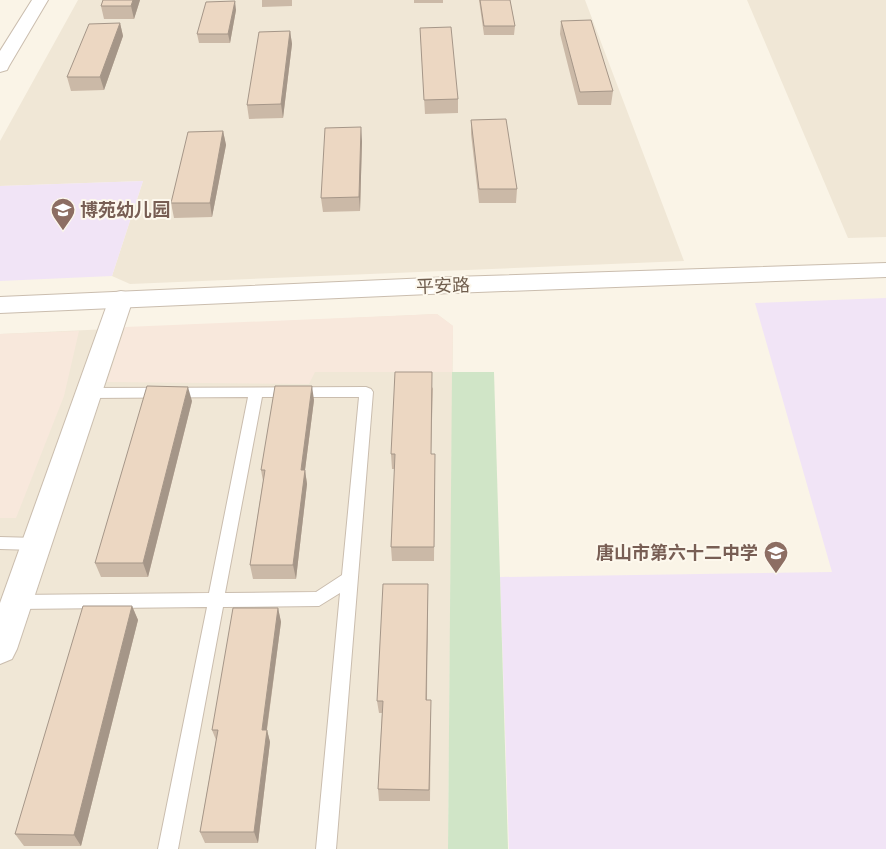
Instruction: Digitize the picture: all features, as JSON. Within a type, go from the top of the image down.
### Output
[{"type":"street","points":[[0,66],[40,0]]},
{"type":"street","name":"平安路","points":[[0,305],[121,298],[886,270]]},
{"type":"street","points":[[0,649],[121,298]]},
{"type":"lane","points":[[88,393],[366,392],[326,849]]},
{"type":"lane","points":[[168,849],[256,393]]},
{"type":"lane","points":[[0,544],[36,544]]},
{"type":"lane","points":[[16,602],[319,599],[350,578]]},
{"type":"shaded area","points":[[78,0],[585,0],[684,261],[130,284],[112,276],[143,181],[0,186],[0,141]]},
{"type":"shaded area","points":[[747,0],[886,0],[886,237],[848,238]]},
{"type":"shaded area","name":"博苑幼儿园","points":[[143,181],[112,276],[0,281],[0,186]]},
{"type":"shaded area","name":"唐山市第六十二中学","points":[[886,298],[886,849],[509,849],[500,577],[832,572],[755,303]]},
{"type":"shaded area","points":[[437,314],[453,326],[448,849],[0,849],[0,334]]},
{"type":"shaded area","points":[[437,314],[453,326],[452,372],[315,372],[309,384],[107,382],[125,327]]},
{"type":"shaded area","points":[[79,331],[64,396],[16,518],[0,518],[0,334]]},
{"type":"green space","points":[[452,372],[494,372],[508,849],[448,849]]},
{"type":"building","points":[[103,0],[133,0],[131,6],[101,6]]},
{"type":"building","points":[[480,0],[510,0],[515,26],[484,26]]},
{"type":"building","points":[[235,1],[228,34],[197,34],[206,2]]},
{"type":"building","points":[[591,20],[613,91],[580,92],[561,21]]},
{"type":"building","points":[[120,23],[100,77],[67,77],[89,24]]},
{"type":"building","points":[[451,27],[458,99],[424,100],[420,28]]},
{"type":"building","points":[[290,31],[281,104],[247,105],[259,32]]},
{"type":"building","points":[[506,119],[517,189],[479,189],[471,120]]},
{"type":"building","points":[[361,127],[359,197],[321,198],[325,128]]},
{"type":"building","points":[[223,131],[210,203],[171,203],[188,132]]},
{"type":"building","points":[[395,372],[432,372],[431,454],[435,454],[434,547],[391,547],[395,454],[391,454]]},
{"type":"building","points":[[147,386],[188,387],[143,563],[95,563]]},
{"type":"building","points":[[275,386],[312,386],[301,470],[305,470],[293,565],[250,565],[265,470],[261,470]]},
{"type":"building","points":[[383,584],[428,584],[426,700],[431,700],[429,790],[378,789],[383,701],[377,701]]},
{"type":"building","points":[[83,606],[132,606],[74,835],[15,834]]},
{"type":"building","points":[[233,608],[278,608],[262,730],[267,730],[254,832],[200,832],[218,730],[212,730]]},
{"type":"place","name":"博苑幼儿园","points":[[63,231]]},
{"type":"place","name":"唐山市第六十二中学","points":[[776,574]]}]
